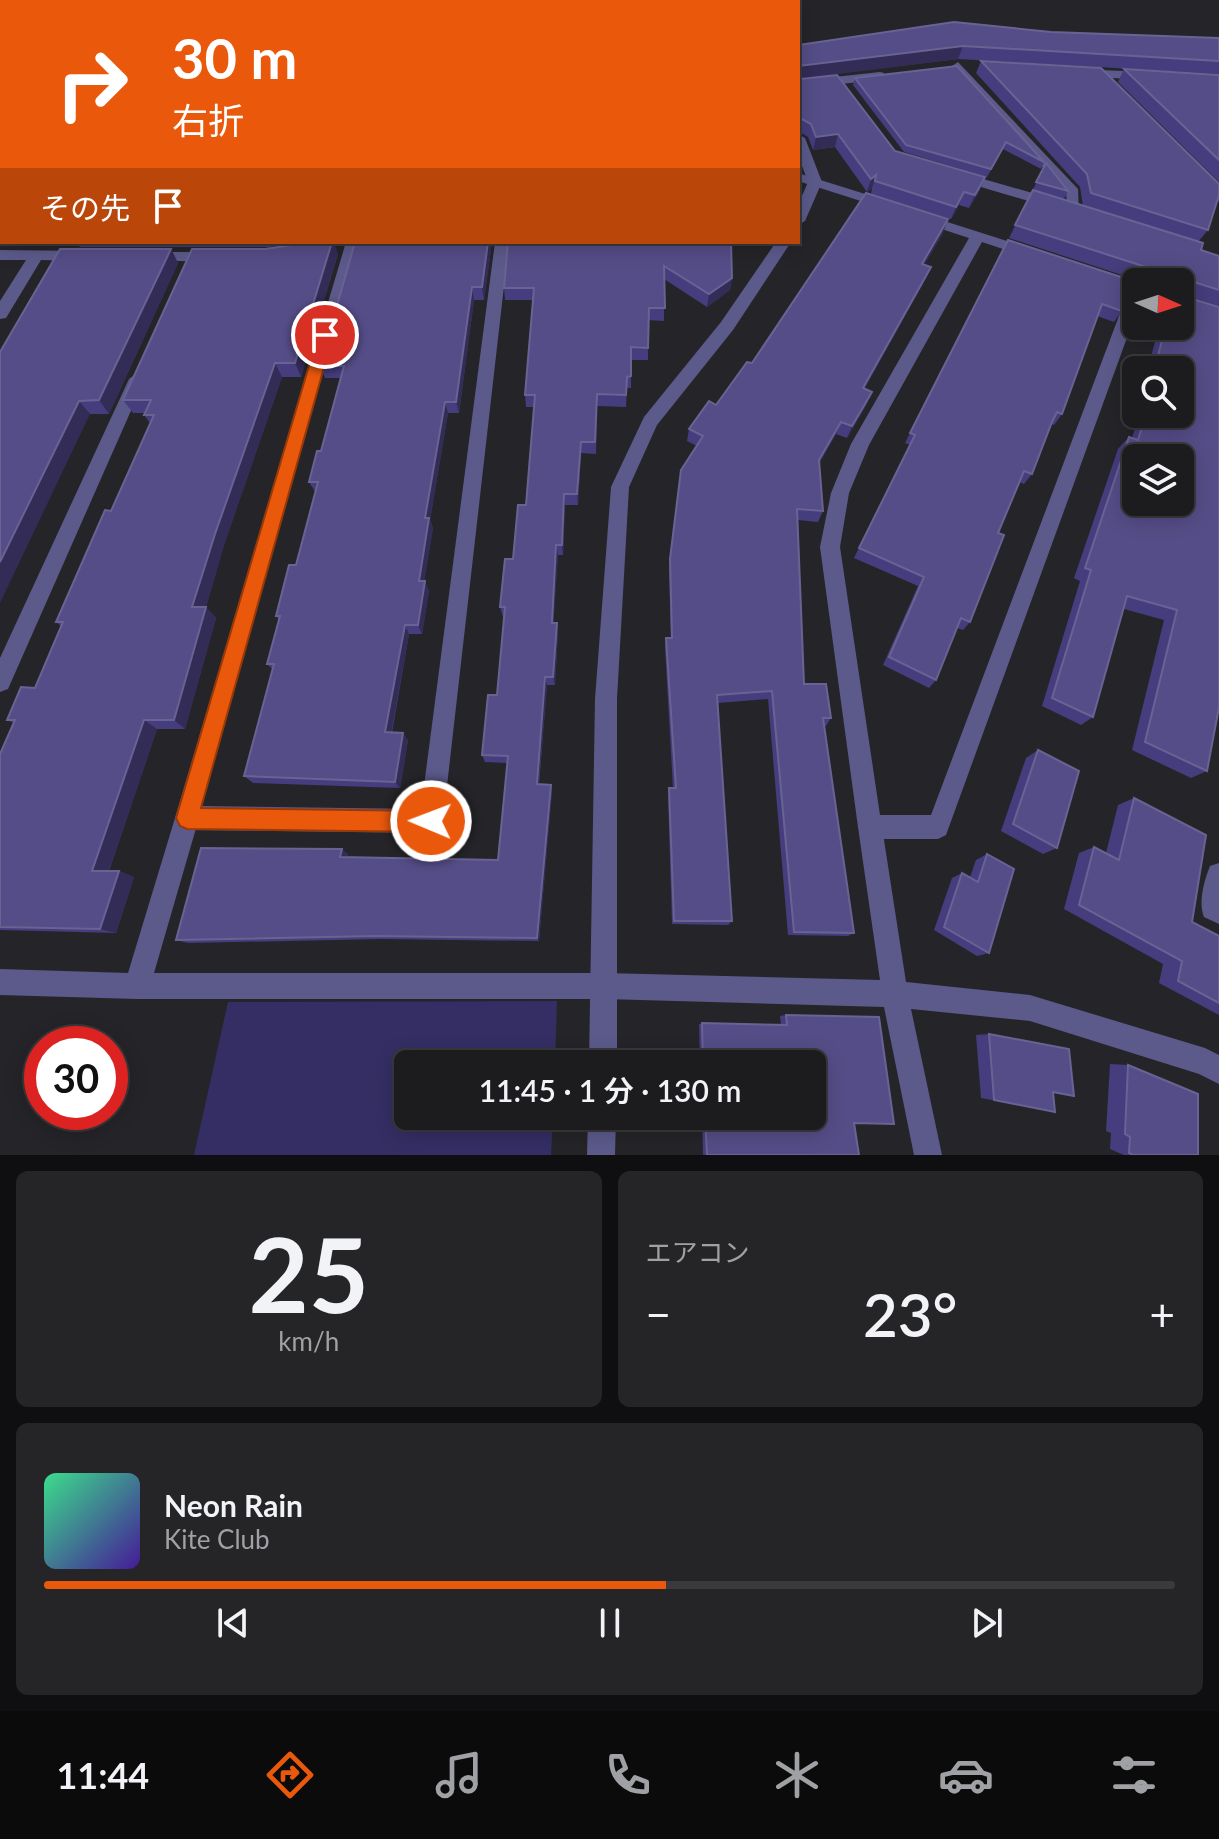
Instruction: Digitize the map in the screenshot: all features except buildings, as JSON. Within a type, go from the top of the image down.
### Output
[{"type":"street","points":[[941,171],[1082,212],[1073,192],[958,66]]},
{"type":"street","points":[[943,68],[974,67]]},
{"type":"street","points":[[1067,72],[1159,77]]},
{"type":"street","points":[[800,85],[843,86],[898,73]]},
{"type":"street","points":[[1098,73],[1120,94]]},
{"type":"street","points":[[800,143],[815,182],[800,216]]},
{"type":"street","points":[[800,178],[1050,260]]},
{"type":"street","points":[[928,1155],[895,994],[830,547],[840,493],[860,444],[978,236]]},
{"type":"street","points":[[137,986],[351,244]]},
{"type":"street","points":[[187,818],[431,821],[502,244]]},
{"type":"street","points":[[603,1050],[606,699],[620,487],[650,422],[727,326],[783,244]]},
{"type":"street","points":[[0,255],[99,256]]},
{"type":"street","points":[[0,314],[36,256]]},
{"type":"street","points":[[130,257],[189,264],[239,256]]},
{"type":"street","points":[[870,827],[938,827],[1122,313]]},
{"type":"street","points":[[0,682],[147,356]]},
{"type":"street","points":[[1219,875],[1213,908],[1219,911]]},
{"type":"street","points":[[0,982],[137,986],[605,986],[895,994],[1030,1008],[1205,1062],[1219,1070]]},
{"type":"street","points":[[601,1155],[602,1130]]},
{"type":"shaded area","points":[[557,1001],[555,1050],[394,1050],[394,1130],[552,1130],[551,1155],[194,1155],[228,1002]]},
{"type":"route","points":[[325,335],[187,818],[431,821]]}]
